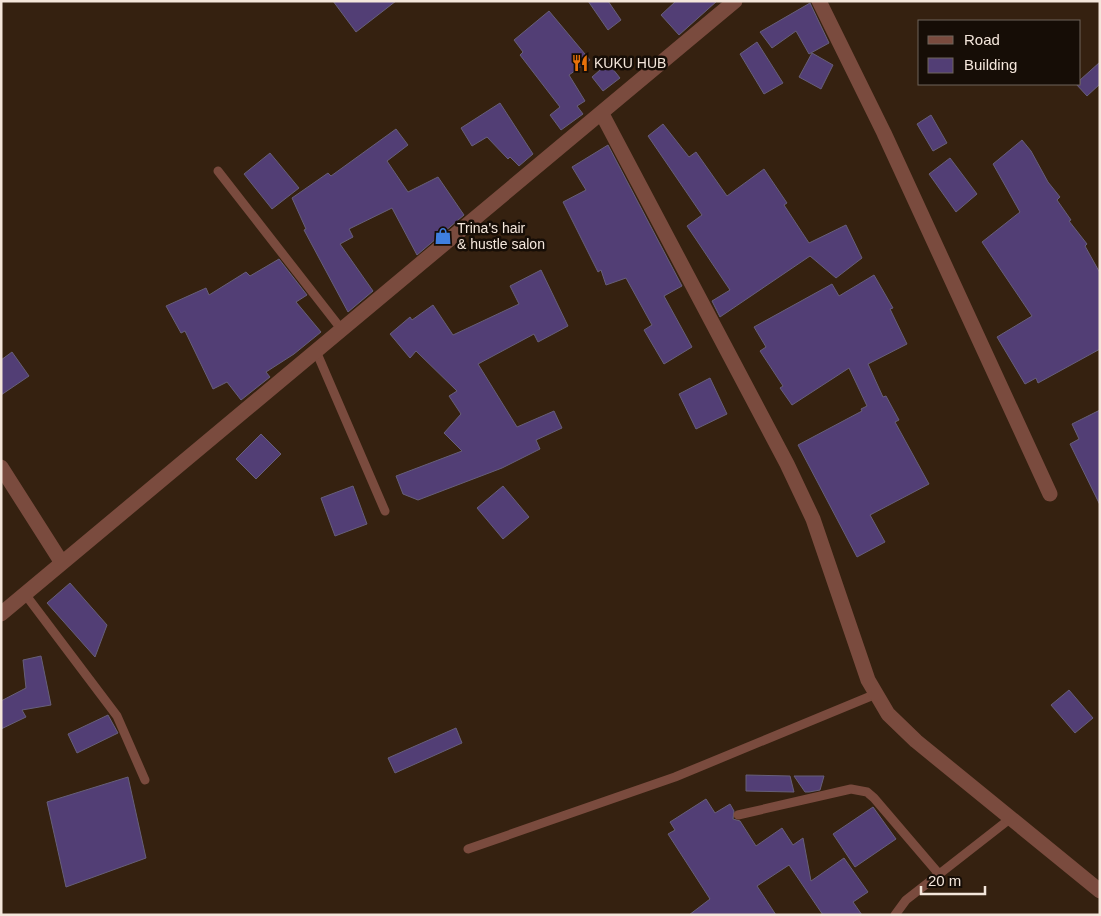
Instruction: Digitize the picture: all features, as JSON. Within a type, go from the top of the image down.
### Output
[{"type":"street","points":[[819,1],[884,133],[1050,494]]},
{"type":"street","points":[[1,614],[602,114],[732,2]]},
{"type":"street","points":[[602,114],[802,495],[813,519],[868,680],[888,714],[916,741],[1100,891]]},
{"type":"street","points":[[1,467],[62,563]]},
{"type":"lane","points":[[218,170],[342,330]]},
{"type":"lane","points":[[316,351],[385,511]]},
{"type":"lane","points":[[26,594],[117,716],[145,780]]},
{"type":"lane","points":[[468,849],[675,776],[876,694]]},
{"type":"lane","points":[[738,814],[851,789],[859,789],[874,798],[939,874]]},
{"type":"lane","points":[[895,915],[906,900],[1011,818]]},
{"type":"building","points":[[333,1],[396,1],[356,32]]},
{"type":"building","points":[[588,1],[608,1],[621,20],[608,30]]},
{"type":"building","points":[[676,1],[717,1],[679,35],[661,15]]},
{"type":"building","points":[[810,3],[829,43],[809,54],[796,31],[772,48],[760,32]]},
{"type":"building","points":[[549,11],[590,60],[569,75],[585,101],[577,106],[583,114],[561,130],[550,115],[560,107],[520,55],[523,52],[514,40]]},
{"type":"building","points":[[757,42],[783,83],[764,94],[740,54]]},
{"type":"building","points":[[812,53],[833,65],[821,89],[799,77]]},
{"type":"building","points":[[1100,62],[1100,84],[1087,96],[1077,85],[1081,85],[1081,79]]},
{"type":"building","points":[[608,63],[620,78],[603,91],[592,77]]},
{"type":"building","points":[[500,103],[533,154],[519,166],[510,157],[508,159],[487,137],[472,146],[461,128]]},
{"type":"building","points":[[931,115],[947,143],[933,151],[917,124]]},
{"type":"building","points":[[663,124],[689,157],[696,152],[727,196],[764,169],[787,203],[784,205],[809,243],[846,225],[862,258],[836,278],[810,256],[720,317],[712,301],[730,290],[687,226],[702,215],[648,136]]},
{"type":"building","points":[[396,129],[408,145],[387,161],[408,192],[438,177],[464,215],[417,255],[392,208],[349,229],[353,237],[340,244],[373,291],[348,312],[304,230],[306,229],[292,198],[328,173],[331,176]]},
{"type":"building","points":[[1022,140],[1031,151],[1048,182],[1060,197],[1057,200],[1071,220],[1069,221],[1087,244],[1085,246],[1100,273],[1100,349],[1038,383],[1036,378],[1025,384],[997,337],[1032,316],[982,242],[1020,212],[993,164]]},
{"type":"building","points":[[608,145],[682,286],[664,296],[692,347],[664,364],[644,330],[652,325],[626,278],[606,285],[601,270],[598,272],[563,202],[586,190],[572,167]]},
{"type":"building","points":[[270,153],[299,188],[272,209],[244,174]]},
{"type":"building","points":[[950,158],[977,194],[956,212],[929,174]]},
{"type":"building","points":[[279,259],[307,295],[296,302],[321,332],[294,354],[266,372],[270,377],[241,400],[227,382],[213,389],[185,331],[181,333],[166,306],[206,288],[209,295],[246,272],[250,276]]},
{"type":"building","points":[[541,270],[568,326],[538,342],[534,334],[478,364],[517,427],[554,411],[562,428],[536,440],[540,449],[502,468],[418,500],[403,494],[396,476],[462,451],[444,433],[461,414],[449,396],[457,391],[416,351],[410,358],[390,334],[410,317],[412,320],[433,305],[453,335],[519,304],[510,286]]},
{"type":"building","points":[[874,275],[893,308],[890,309],[907,344],[868,364],[883,397],[886,396],[899,420],[895,422],[929,484],[870,515],[885,542],[857,557],[798,445],[862,411],[861,409],[867,406],[849,368],[792,405],[780,388],[783,386],[760,351],[766,347],[754,327],[832,284],[839,296]]},
{"type":"building","points":[[12,352],[29,376],[1,395],[1,360]]},
{"type":"building","points":[[710,378],[727,414],[696,429],[679,394]]},
{"type":"building","points":[[1100,410],[1100,505],[1070,444],[1079,439],[1072,424]]},
{"type":"building","points":[[261,434],[281,454],[256,479],[236,459]]},
{"type":"building","points":[[353,486],[367,524],[335,536],[321,498]]},
{"type":"building","points":[[503,486],[529,517],[503,539],[477,508]]},
{"type":"building","points":[[70,583],[107,625],[95,657],[47,603]]},
{"type":"building","points":[[41,656],[51,705],[22,710],[26,717],[1,729],[1,701],[26,688],[23,660]]},
{"type":"building","points":[[1069,690],[1093,718],[1075,733],[1051,705]]},
{"type":"building","points":[[108,715],[118,733],[77,753],[68,734]]},
{"type":"building","points":[[456,728],[462,743],[395,773],[388,758]]},
{"type":"building","points":[[746,775],[790,776],[794,792],[746,791]]},
{"type":"building","points":[[794,776],[824,776],[820,790],[805,792]]},
{"type":"building","points":[[128,777],[146,858],[66,887],[47,802]]},
{"type":"building","points":[[706,799],[715,813],[730,804],[734,811],[733,819],[740,821],[756,846],[782,828],[793,845],[803,838],[811,881],[844,858],[868,892],[853,902],[862,915],[823,915],[789,865],[757,886],[776,915],[689,915],[710,899],[668,834],[675,830],[670,822]]},
{"type":"building","points":[[873,807],[896,839],[855,867],[833,834]]},
{"type":"place","name":"KUKU HUB","points":[[580,63]]},
{"type":"place","name":"Trina's hair & hustle salon","points":[[443,236]]}]
